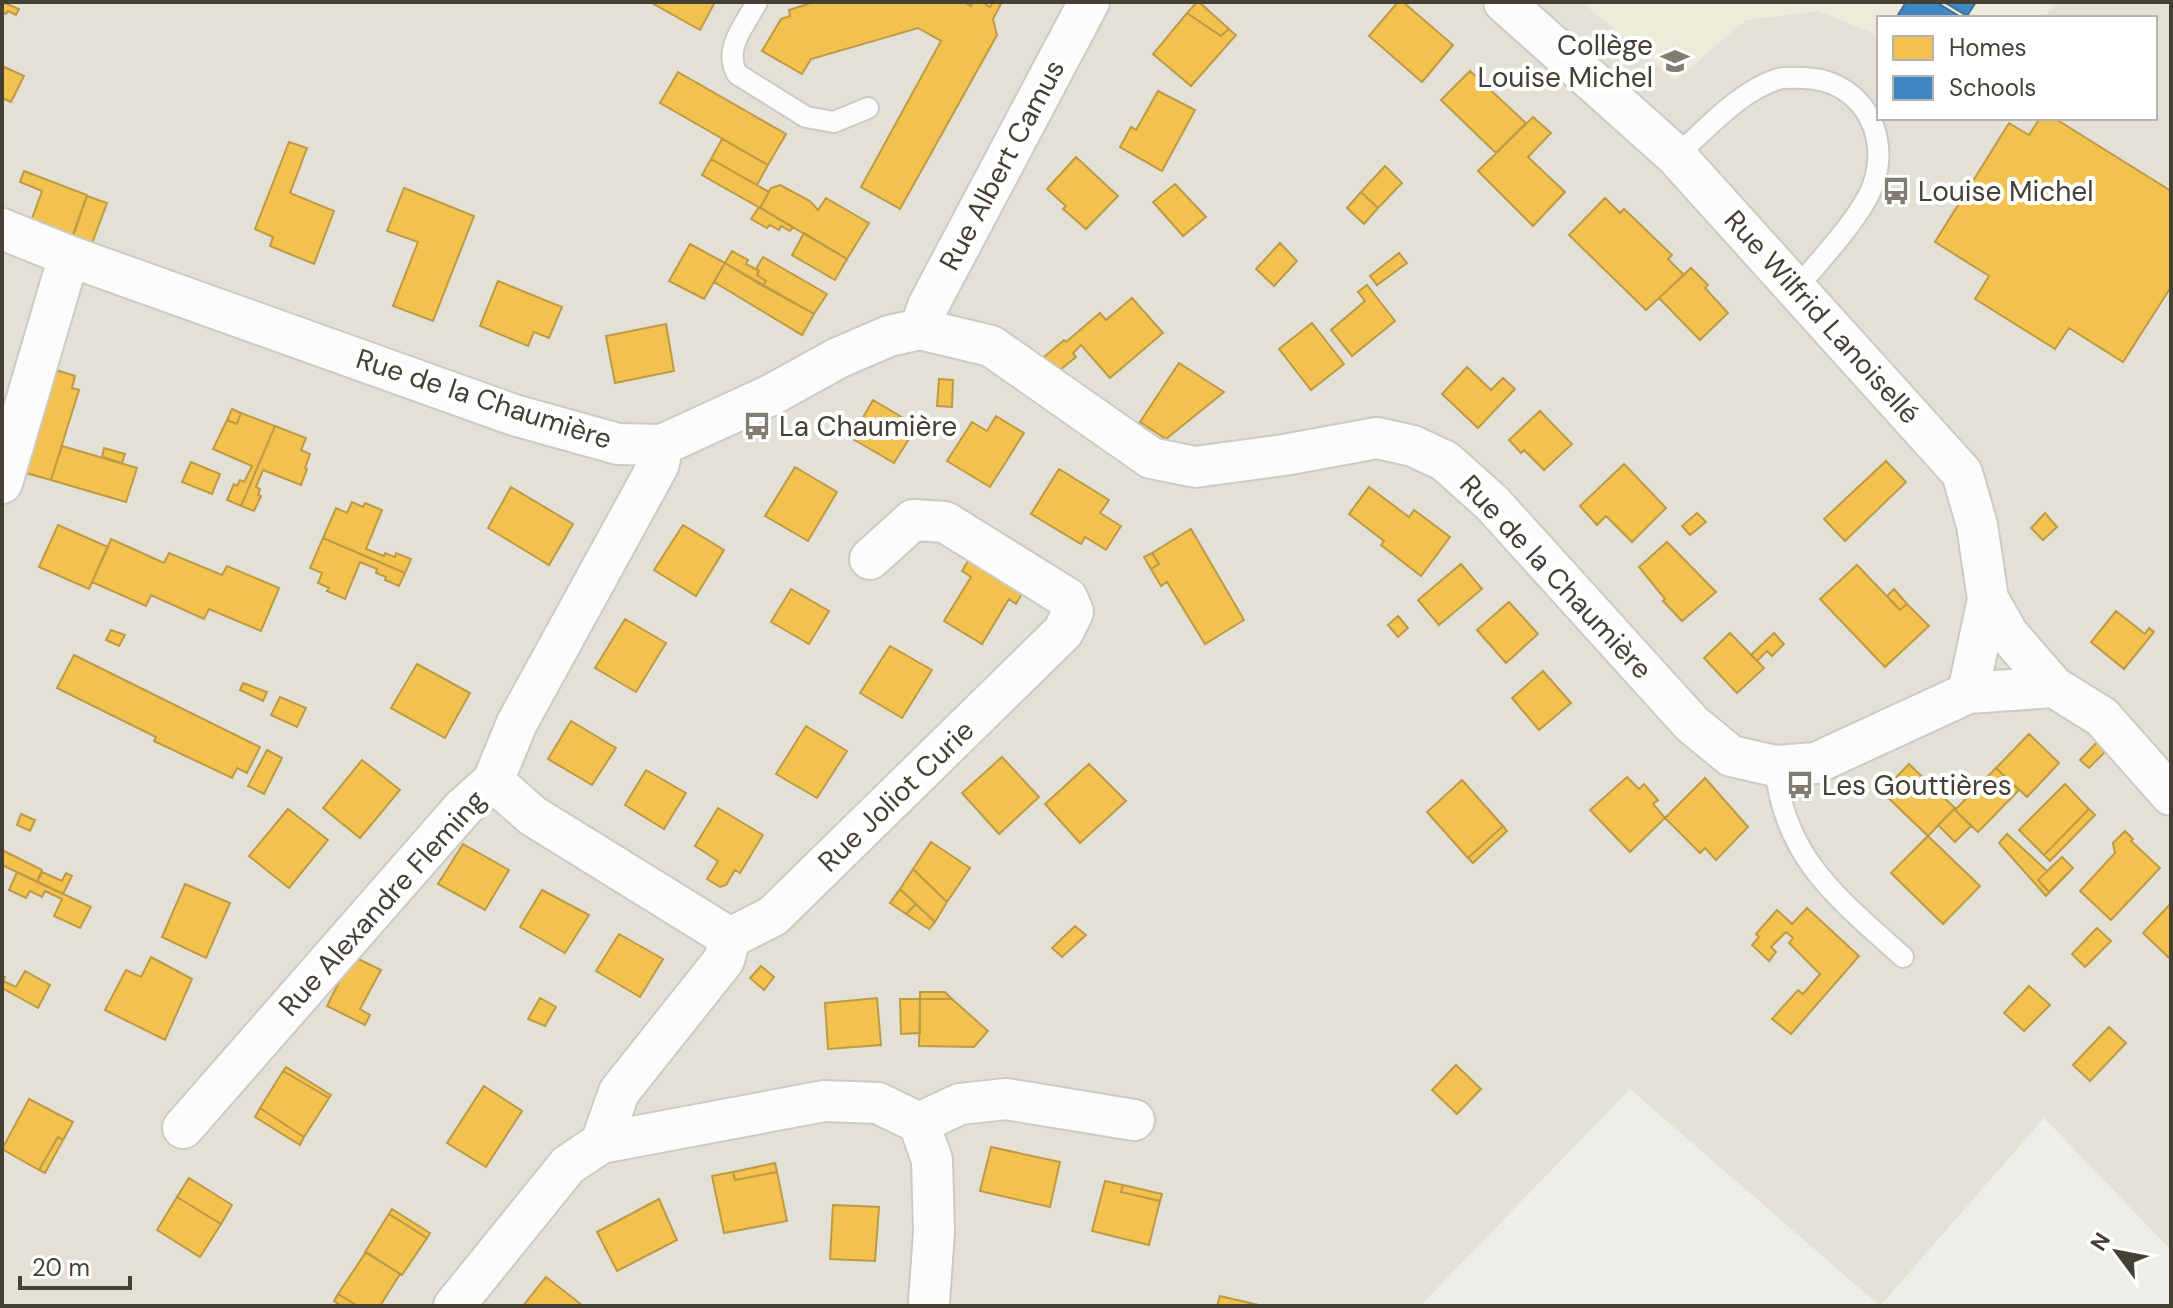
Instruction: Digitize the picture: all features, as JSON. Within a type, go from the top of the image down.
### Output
[{"type":"street","name":"Rue Albert Camus","points":[[920,329],[935,292],[1089,2]]},
{"type":"street","name":"Rue Wilfrid Lanoisellé","points":[[1504,2],[1676,156],[1962,473],[1977,525],[1988,599],[2008,634],[2054,687]]},
{"type":"street","name":"Rue de la Chaumière","points":[[2,229],[69,256],[514,415],[618,444],[662,445],[771,395],[838,358],[889,336],[920,329],[991,346],[1151,458],[1195,467],[1377,438],[1413,446],[1445,461],[1492,503],[1692,724],[1731,756],[1775,766],[1816,763],[1968,693],[2054,687]]},
{"type":"street","points":[[2,483],[69,256]]},
{"type":"street","name":"Rue Alexandre Fleming","points":[[183,1128],[463,808],[493,781],[517,723],[659,464],[662,445]]},
{"type":"street","name":"Rue Joliot Curie","points":[[730,938],[773,916],[1063,632],[1073,612],[1067,598],[945,522],[913,520],[870,559]]},
{"type":"street","points":[[1968,693],[1988,599]]},
{"type":"street","points":[[2054,687],[2102,717],[2171,795]]},
{"type":"street","points":[[493,781],[533,816],[730,938],[724,960],[619,1092],[601,1143]]},
{"type":"street","points":[[919,1123],[960,1104],[1006,1099],[1134,1120]]},
{"type":"street","points":[[454,1306],[568,1165],[601,1143],[824,1101],[878,1103],[919,1123],[932,1160],[935,1305]]},
{"type":"lane","points":[[757,2],[731,49],[731,64],[737,74],[806,117],[834,122],[868,108]]},
{"type":"lane","points":[[1676,156],[1747,93],[1781,78],[1816,78],[1835,83],[1853,95],[1870,117],[1880,149],[1873,186],[1845,231],[1797,288]]},
{"type":"lane","points":[[1775,766],[1777,794],[1795,843],[1825,886],[1903,957]]},
{"type":"shaded area","points":[[2,2],[2171,2],[2171,1250],[2044,1118],[1880,1306],[1630,1089],[1420,1306],[2,1306]]},
{"type":"shaded area","name":"Collège Louise Michel","points":[[1582,2],[2054,2],[2045,16],[1877,16],[1877,38],[1873,33],[1818,11],[1746,20],[1675,81]]},
{"type":"building: Homes","points":[[2,2],[19,9],[16,15],[2,12]]},
{"type":"building: Homes","points":[[650,2],[715,2],[700,30]]},
{"type":"building: Homes","points":[[807,2],[963,2],[971,6],[974,2],[982,2],[990,7],[993,2],[1002,2],[993,19],[997,35],[900,209],[861,187],[941,41],[918,28],[811,59],[802,74],[762,51],[781,19],[790,16],[789,10]]},
{"type":"building: Homes","points":[[1197,2],[1229,29],[1221,36],[1187,13]]},
{"type":"building: Homes","points":[[1398,2],[1403,2],[1453,45],[1422,82],[1369,36]]},
{"type":"building: Homes","points":[[1187,13],[1221,36],[1229,29],[1236,35],[1191,86],[1153,54]]},
{"type":"building: Homes","points":[[2,66],[24,76],[11,102],[2,98]]},
{"type":"building: Homes","points":[[1470,71],[1526,123],[1496,153],[1441,100]]},
{"type":"building: Homes","points":[[678,72],[786,134],[768,165],[660,103]]},
{"type":"building: Homes","points":[[1158,91],[1195,110],[1162,171],[1120,147],[1131,127],[1136,130]]},
{"type":"building: Homes","points":[[1533,117],[1551,133],[1528,157],[1565,192],[1533,226],[1478,171]]},
{"type":"building: Homes","points":[[2039,120],[2057,120],[2171,191],[2171,287],[2123,362],[2069,328],[2055,349],[1975,299],[1989,276],[1935,242],[2009,123],[2029,135]]},
{"type":"building: Homes","points":[[722,139],[768,165],[757,185],[711,159]]},
{"type":"building: Homes","points":[[289,142],[307,148],[290,193],[334,211],[314,264],[270,246],[273,237],[255,229]]},
{"type":"building: Homes","points":[[1076,157],[1118,196],[1086,229],[1063,209],[1066,206],[1047,189]]},
{"type":"building: Homes","points":[[711,159],[769,192],[760,208],[702,175]]},
{"type":"building: Homes","points":[[1385,166],[1402,183],[1378,208],[1361,192]]},
{"type":"building: Homes","points":[[24,171],[87,195],[71,240],[30,224],[42,191],[20,182]]},
{"type":"building: Homes","points":[[1175,184],[1206,217],[1183,236],[1153,202]]},
{"type":"building: Homes","points":[[780,185],[810,201],[818,210],[826,198],[869,223],[847,259],[760,208],[771,188]]},
{"type":"building: Homes","points":[[404,188],[474,216],[433,321],[393,306],[418,242],[387,231]]},
{"type":"building: Homes","points":[[1361,192],[1378,208],[1364,224],[1347,208]]},
{"type":"building: Homes","points":[[87,196],[107,203],[91,246],[72,239]]},
{"type":"building: Homes","points":[[1605,198],[1620,213],[1624,209],[1672,255],[1668,259],[1684,275],[1646,310],[1569,235]]},
{"type":"building: Homes","points":[[759,207],[793,227],[790,231],[781,226],[779,230],[770,225],[767,228],[751,219]]},
{"type":"building: Homes","points":[[804,233],[847,259],[835,280],[792,255]]},
{"type":"building: Homes","points":[[1280,243],[1297,261],[1274,286],[1256,269]]},
{"type":"building: Homes","points":[[690,244],[725,263],[704,299],[669,281]]},
{"type":"building: Homes","points":[[732,251],[759,271],[757,275],[766,281],[763,286],[725,263]]},
{"type":"building: Homes","points":[[1399,253],[1407,263],[1377,285],[1370,276]]},
{"type":"building: Homes","points":[[763,257],[827,294],[814,314],[763,286],[766,281],[757,275],[759,271],[756,269]]},
{"type":"building: Homes","points":[[725,263],[814,314],[802,335],[714,282]]},
{"type":"building: Homes","points":[[1691,268],[1728,313],[1700,340],[1659,298]]},
{"type":"building: Homes","points":[[498,281],[562,307],[549,338],[534,332],[528,346],[480,326]]},
{"type":"building: Homes","points":[[1367,285],[1395,321],[1352,356],[1331,330],[1365,301],[1358,292]]},
{"type":"building: Homes","points":[[1132,298],[1163,333],[1110,378],[1081,345],[1073,353],[1076,357],[1060,370],[1043,358],[1100,313],[1106,320]]},
{"type":"building: Homes","points":[[1312,323],[1344,364],[1311,390],[1279,349]]},
{"type":"building: Homes","points":[[666,324],[674,371],[615,383],[606,336]]},
{"type":"building: Homes","points":[[1179,363],[1224,392],[1166,439],[1140,422]]},
{"type":"building: Homes","points":[[1467,367],[1491,390],[1503,378],[1515,389],[1478,428],[1442,394]]},
{"type":"building: Homes","points":[[56,370],[75,376],[72,388],[79,390],[51,480],[15,470]]},
{"type":"building: Homes","points":[[939,379],[953,380],[952,407],[937,406]]},
{"type":"building: Homes","points":[[873,400],[917,426],[894,463],[851,438]]},
{"type":"building: Homes","points":[[232,409],[241,413],[237,424],[227,420]]},
{"type":"building: Homes","points":[[1540,411],[1572,444],[1544,470],[1509,440]]},
{"type":"building: Homes","points":[[241,413],[275,426],[241,506],[227,500],[234,484],[237,486],[240,480],[244,482],[252,466],[213,449],[227,420],[237,424]]},
{"type":"building: Homes","points":[[996,416],[1024,433],[990,487],[947,461],[972,422],[987,431]]},
{"type":"building: Homes","points":[[275,426],[306,438],[301,450],[310,454],[307,469],[301,485],[263,470],[256,487],[260,489],[258,495],[261,496],[254,511],[241,506]]},
{"type":"building: Homes","points":[[62,446],[137,468],[126,502],[51,480]]},
{"type":"building: Homes","points":[[104,448],[125,454],[122,463],[102,457]]},
{"type":"building: Homes","points":[[1886,461],[1906,482],[1845,541],[1824,519]]},
{"type":"building: Homes","points":[[191,462],[220,474],[212,494],[182,482]]},
{"type":"building: Homes","points":[[1624,464],[1666,508],[1632,542],[1606,516],[1597,525],[1580,506]]},
{"type":"building: Homes","points":[[795,467],[837,492],[808,541],[765,516]]},
{"type":"building: Homes","points":[[1059,469],[1109,500],[1100,513],[1121,526],[1106,550],[1085,537],[1081,544],[1031,514]]},
{"type":"building: Homes","points":[[511,487],[573,524],[549,565],[488,528]]},
{"type":"building: Homes","points":[[1369,487],[1409,517],[1414,510],[1450,537],[1421,576],[1381,545],[1384,541],[1349,514]]},
{"type":"building: Homes","points":[[352,502],[382,510],[366,549],[384,556],[385,553],[395,557],[396,553],[411,559],[405,573],[323,538],[336,508],[347,513]]},
{"type":"building: Homes","points":[[1697,513],[1706,522],[1690,535],[1682,526]]},
{"type":"building: Homes","points":[[2045,513],[2057,527],[2043,540],[2031,528]]},
{"type":"building: Homes","points":[[58,525],[108,547],[89,589],[39,567]]},
{"type":"building: Homes","points":[[683,525],[724,550],[696,596],[654,570]]},
{"type":"building: Homes","points":[[1191,529],[1244,620],[1205,644],[1167,582],[1161,586],[1151,569],[1159,564],[1152,553]]},
{"type":"building: Homes","points":[[323,538],[405,573],[399,586],[385,580],[386,577],[376,573],[377,569],[360,562],[345,599],[327,591],[329,588],[318,583],[322,573],[310,568]]},
{"type":"building: Homes","points":[[111,539],[164,563],[169,553],[222,575],[227,566],[279,588],[261,631],[209,609],[204,619],[151,595],[146,606],[92,582]]},
{"type":"building: Homes","points":[[1667,542],[1716,592],[1682,621],[1663,601],[1665,599],[1639,567]]},
{"type":"building: Homes","points":[[1152,553],[1159,564],[1151,569],[1144,557]]},
{"type":"building: Homes","points":[[971,556],[1025,588],[1016,604],[1009,599],[982,644],[944,621],[971,577],[962,571]]},
{"type":"building: Homes","points":[[1461,564],[1482,589],[1439,625],[1418,600]]},
{"type":"building: Homes","points":[[1857,565],[1900,610],[1907,604],[1929,626],[1885,667],[1820,599]]},
{"type":"building: Homes","points":[[791,589],[829,611],[809,644],[771,622]]},
{"type":"building: Homes","points":[[1894,589],[1907,604],[1900,610],[1887,596]]},
{"type":"building: Homes","points":[[1509,602],[1538,634],[1506,663],[1477,630]]},
{"type":"building: Homes","points":[[2116,611],[2145,634],[2149,628],[2154,632],[2124,669],[2091,642]]},
{"type":"building: Homes","points":[[1398,616],[1408,628],[1398,637],[1388,625]]},
{"type":"building: Homes","points":[[625,619],[666,643],[636,692],[595,668]]},
{"type":"building: Homes","points":[[111,630],[125,635],[119,646],[106,640]]},
{"type":"building: Homes","points":[[1730,633],[1764,668],[1737,693],[1704,658]]},
{"type":"building: Homes","points":[[1774,633],[1784,644],[1772,656],[1767,651],[1757,661],[1751,655]]},
{"type":"building: Homes","points":[[890,646],[932,670],[902,718],[860,693]]},
{"type":"building: Homes","points":[[74,655],[260,747],[247,773],[237,768],[232,778],[154,741],[156,737],[57,688]]},
{"type":"building: Homes","points":[[417,664],[470,693],[445,738],[391,708]]},
{"type":"building: Homes","points":[[1543,671],[1571,703],[1539,730],[1512,698]]},
{"type":"building: Homes","points":[[243,683],[267,692],[263,701],[240,690]]},
{"type":"building: Homes","points":[[280,697],[306,708],[297,727],[271,715]]},
{"type":"building: Homes","points":[[571,721],[616,748],[592,785],[548,759]]},
{"type":"building: Homes","points":[[806,726],[847,751],[817,798],[776,774]]},
{"type":"building: Homes","points":[[2029,734],[2059,763],[2027,797],[1996,768]]},
{"type":"building: Homes","points":[[2098,741],[2107,750],[2089,768],[2080,760]]},
{"type":"building: Homes","points":[[267,750],[282,758],[264,794],[248,786]]},
{"type":"building: Homes","points":[[1002,757],[1039,797],[999,834],[962,793]]},
{"type":"building: Homes","points":[[362,760],[400,790],[360,838],[323,808]]},
{"type":"building: Homes","points":[[1089,764],[1126,801],[1080,843],[1045,804]]},
{"type":"building: Homes","points":[[1909,764],[1955,808],[1928,836],[1882,792]]},
{"type":"building: Homes","points":[[1996,768],[2019,790],[1978,832],[1955,810]]},
{"type":"building: Homes","points":[[646,770],[686,793],[664,829],[625,805]]},
{"type":"building: Homes","points":[[1627,777],[1639,789],[1644,784],[1658,800],[1653,804],[1665,818],[1630,852],[1590,810]]},
{"type":"building: Homes","points":[[1705,778],[1748,827],[1716,860],[1705,848],[1700,853],[1665,818]]},
{"type":"building: Homes","points":[[1462,780],[1503,826],[1468,858],[1427,812]]},
{"type":"building: Homes","points":[[2065,784],[2089,809],[2044,855],[2019,830]]},
{"type":"building: Homes","points":[[718,808],[763,835],[740,873],[735,870],[726,885],[720,887],[707,879],[718,861],[695,846]]},
{"type":"building: Homes","points":[[288,809],[328,840],[289,888],[249,856]]},
{"type":"building: Homes","points":[[1954,809],[1971,826],[1955,842],[1938,825]]},
{"type":"building: Homes","points":[[2089,809],[2095,815],[2050,861],[2044,855]]},
{"type":"building: Homes","points":[[21,814],[35,820],[30,831],[17,825]]},
{"type":"building: Homes","points":[[1503,826],[1507,831],[1473,863],[1468,858]]},
{"type":"building: Homes","points":[[2125,831],[2133,839],[2131,841],[2160,868],[2111,920],[2080,891],[2115,853],[2113,843]]},
{"type":"building: Homes","points":[[2007,834],[2047,871],[2062,857],[2073,868],[2046,896],[1999,843]]},
{"type":"building: Homes","points":[[1928,836],[1980,886],[1943,924],[1891,873]]},
{"type":"building: Homes","points":[[931,842],[970,868],[947,902],[913,869]]},
{"type":"building: Homes","points":[[463,844],[509,870],[485,910],[438,884]]},
{"type":"building: Homes","points":[[2,850],[42,870],[37,882],[2,865]]},
{"type":"building: Homes","points":[[2062,857],[2073,868],[2049,892],[2038,880]]},
{"type":"building: Homes","points":[[913,869],[947,902],[935,922],[900,889]]},
{"type":"building: Homes","points":[[17,872],[91,907],[80,928],[54,916],[62,899],[45,891],[42,897],[30,891],[26,898],[9,890]]},
{"type":"building: Homes","points":[[42,872],[62,881],[66,873],[72,876],[63,894],[37,882]]},
{"type":"building: Homes","points":[[185,884],[230,903],[206,958],[162,937]]},
{"type":"building: Homes","points":[[900,889],[916,904],[906,914],[890,903]]},
{"type":"building: Homes","points":[[542,890],[589,915],[565,953],[520,927]]},
{"type":"building: Homes","points":[[2171,903],[2171,955],[2169,958],[2143,933]]},
{"type":"building: Homes","points":[[916,904],[935,922],[929,929],[906,914]]},
{"type":"building: Homes","points":[[1807,908],[1859,956],[1791,1034],[1772,1019],[1798,990],[1803,994],[1820,974],[1789,943],[1793,938],[1786,932],[1771,947],[1776,952],[1769,961],[1752,945],[1759,937],[1756,934],[1777,910],[1792,924]]},
{"type":"building: Homes","points":[[1075,926],[1086,935],[1062,957],[1052,948]]},
{"type":"building: Homes","points":[[2097,928],[2111,941],[2085,967],[2072,954]]},
{"type":"building: Homes","points":[[619,934],[663,959],[640,997],[596,971]]},
{"type":"building: Homes","points":[[352,956],[381,970],[360,1009],[370,1015],[365,1025],[327,1006]]},
{"type":"building: Homes","points":[[151,957],[192,979],[165,1040],[105,1010],[126,970],[141,977]]},
{"type":"building: Homes","points":[[761,966],[774,977],[764,990],[750,978]]},
{"type":"building: Homes","points":[[25,971],[50,985],[38,1008],[2,988],[2,975],[5,977],[3,981],[16,987]]},
{"type":"building: Homes","points":[[2029,986],[2050,1005],[2024,1031],[2004,1013]]},
{"type":"building: Homes","points":[[920,992],[945,992],[952,999],[920,999]]},
{"type":"building: Homes","points":[[540,998],[556,1007],[545,1026],[528,1019]]},
{"type":"building: Homes","points":[[877,998],[881,1045],[828,1049],[825,1003]]},
{"type":"building: Homes","points":[[900,999],[920,999],[920,1033],[901,1034]]},
{"type":"building: Homes","points":[[920,999],[952,999],[988,1031],[974,1047],[919,1046]]},
{"type":"building: Homes","points":[[2109,1027],[2126,1043],[2090,1081],[2073,1065]]},
{"type":"building: Homes","points":[[1456,1065],[1481,1089],[1457,1114],[1432,1090]]},
{"type":"building: Homes","points":[[286,1067],[331,1095],[329,1098],[283,1071]]},
{"type":"building: Homes","points":[[283,1071],[329,1098],[304,1137],[260,1108]]},
{"type":"building: Homes","points":[[484,1086],[522,1111],[486,1167],[447,1143]]},
{"type":"building: Homes","points":[[29,1099],[73,1122],[63,1140],[58,1137],[39,1170],[2,1149]]},
{"type":"building: Homes","points":[[260,1108],[304,1137],[300,1145],[255,1117]]},
{"type":"building: Homes","points":[[58,1137],[63,1140],[45,1173],[39,1170]]},
{"type":"building: Homes","points":[[991,1147],[1060,1162],[1050,1207],[980,1191]]},
{"type":"building: Homes","points":[[775,1163],[777,1172],[735,1180],[733,1172]]},
{"type":"building: Homes","points":[[733,1172],[735,1180],[777,1172],[787,1221],[724,1233],[712,1176]]},
{"type":"building: Homes","points":[[189,1178],[232,1205],[221,1224],[177,1197]]},
{"type":"building: Homes","points":[[1105,1181],[1123,1185],[1121,1192],[1160,1201],[1149,1245],[1092,1231]]},
{"type":"building: Homes","points":[[1123,1185],[1162,1194],[1160,1201],[1121,1192]]},
{"type":"building: Homes","points":[[177,1197],[221,1224],[200,1257],[157,1230]]},
{"type":"building: Homes","points":[[659,1199],[677,1240],[617,1271],[597,1232]]},
{"type":"building: Homes","points":[[833,1205],[879,1207],[875,1261],[830,1259]]},
{"type":"building: Homes","points":[[392,1209],[430,1233],[427,1238],[389,1214]]},
{"type":"building: Homes","points":[[389,1214],[427,1238],[402,1275],[365,1252]]},
{"type":"building: Homes","points":[[366,1252],[400,1274],[380,1306],[358,1306],[338,1294]]},
{"type":"building: Homes","points":[[546,1277],[582,1305],[523,1306]]},
{"type":"building: Homes","points":[[338,1294],[358,1306],[341,1306],[334,1301]]},
{"type":"building: Homes","points":[[1220,1296],[1263,1306],[1217,1306]]},
{"type":"building: Schools","points":[[1906,2],[1936,2],[1959,16],[1899,16]]},
{"type":"building: Schools","points":[[1944,2],[1976,2],[1967,16]]},
{"type":"place","name":"Collège Louise Michel","points":[[1675,61]]},
{"type":"place","name":"Louise Michel","points":[[1896,191]]},
{"type":"place","name":"La Chaumière","points":[[757,426]]},
{"type":"place","name":"Les Gouttières","points":[[1800,785]]}]
